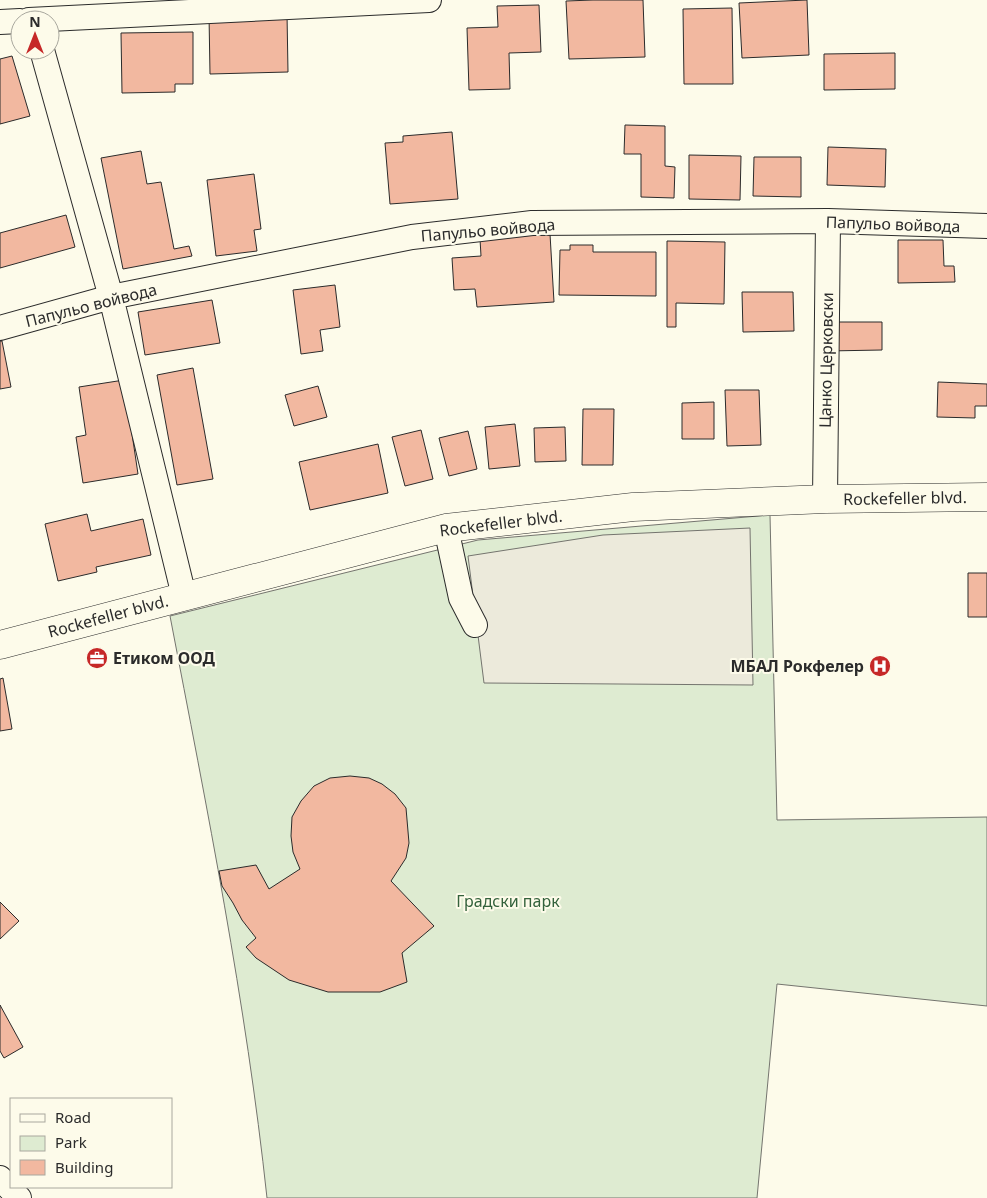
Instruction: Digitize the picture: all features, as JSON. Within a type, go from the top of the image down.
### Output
[{"type":"main road","name":"Rockefeller blvd.","points":[[0,645],[446,528],[633,507],[825,499],[987,497]]},
{"type":"street","points":[[60,18],[319,2],[429,0]]},
{"type":"street","points":[[45,60],[111,297],[184,596]]},
{"type":"street","name":"Папульо войвода","points":[[0,328],[111,297],[412,237],[532,223],[828,221],[987,226]]},
{"type":"street","name":"Цанко Церковски","points":[[825,499],[828,221]]},
{"type":"street","points":[[446,528],[460,598],[475,625]]},
{"type":"street","points":[[0,1178],[19,1198]]},
{"type":"green space","name":"Градски парк","points":[[770,515],[777,820],[987,817],[987,1006],[777,984],[757,1198],[267,1198],[248,1052],[225,906],[170,616],[478,540]]},
{"type":"shaded area","points":[[750,528],[753,685],[484,683],[468,556],[603,535]]},
{"type":"building","points":[[643,0],[645,57],[569,59],[566,1]]},
{"type":"building","points":[[807,0],[809,55],[742,58],[739,3]]},
{"type":"building","points":[[539,5],[541,52],[509,53],[510,89],[469,90],[467,28],[498,27],[497,6]]},
{"type":"building","points":[[732,8],[733,84],[684,84],[683,9]]},
{"type":"building","points":[[287,14],[288,72],[210,74],[209,15]]},
{"type":"building","points":[[193,32],[193,84],[175,84],[175,92],[122,93],[121,33]]},
{"type":"building","points":[[895,53],[895,89],[824,90],[824,54]]},
{"type":"building","points":[[10,56],[10,60],[13,60],[30,116],[0,124],[0,59]]},
{"type":"building","points":[[625,125],[665,126],[665,166],[675,167],[674,198],[641,197],[641,154],[624,154]]},
{"type":"building","points":[[452,132],[458,199],[390,204],[385,143],[403,142],[403,136]]},
{"type":"building","points":[[828,147],[886,149],[885,187],[827,185]]},
{"type":"building","points":[[141,151],[147,184],[161,182],[174,249],[189,246],[192,256],[123,269],[101,158]]},
{"type":"building","points":[[689,155],[741,156],[740,200],[689,199]]},
{"type":"building","points":[[754,157],[801,157],[801,197],[753,196]]},
{"type":"building","points":[[254,174],[261,229],[254,230],[257,251],[216,256],[207,180]]},
{"type":"building","points":[[66,215],[75,247],[0,268],[0,233]]},
{"type":"building","points":[[550,234],[554,302],[477,307],[475,289],[454,290],[452,258],[481,256],[480,239]]},
{"type":"building","points":[[898,240],[943,240],[944,266],[954,266],[955,282],[898,283]]},
{"type":"building","points":[[667,241],[725,242],[724,304],[676,303],[676,327],[667,327]]},
{"type":"building","points":[[570,245],[593,245],[593,252],[656,252],[656,296],[559,295],[560,250],[570,250]]},
{"type":"building","points":[[335,285],[340,327],[320,330],[323,351],[301,354],[293,290]]},
{"type":"building","points":[[742,292],[793,292],[794,331],[743,332]]},
{"type":"building","points":[[212,300],[220,343],[145,355],[138,312]]},
{"type":"building","points":[[827,322],[882,322],[882,350],[827,351]]},
{"type":"building","points":[[0,341],[2,341],[11,387],[0,389]]},
{"type":"building","points":[[193,368],[213,479],[177,485],[157,375]]},
{"type":"building","points":[[124,380],[138,474],[83,483],[76,437],[86,435],[79,387]]},
{"type":"building","points":[[938,382],[987,384],[987,406],[975,406],[975,418],[937,417]]},
{"type":"building","points":[[318,386],[327,417],[294,426],[285,395]]},
{"type":"building","points":[[725,390],[759,390],[761,445],[727,446]]},
{"type":"building","points":[[714,402],[714,439],[682,439],[682,403]]},
{"type":"building","points":[[583,409],[614,409],[613,465],[582,465]]},
{"type":"building","points":[[515,424],[520,466],[489,469],[485,427]]},
{"type":"building","points":[[565,427],[566,461],[535,462],[534,428]]},
{"type":"building","points":[[421,430],[433,479],[405,486],[392,437]]},
{"type":"building","points":[[468,431],[477,469],[449,476],[439,438]]},
{"type":"building","points":[[378,444],[388,493],[310,510],[299,462]]},
{"type":"building","points":[[87,514],[91,531],[143,519],[151,555],[96,567],[97,572],[58,581],[45,524]]},
{"type":"building","points":[[968,573],[987,573],[987,617],[968,617]]},
{"type":"building","points":[[3,678],[12,729],[0,731],[0,679]]},
{"type":"building","points":[[350,776],[369,778],[382,784],[395,794],[406,808],[409,843],[406,858],[391,881],[434,926],[402,953],[407,982],[380,992],[328,992],[289,980],[256,958],[246,947],[256,938],[242,920],[222,886],[219,871],[256,865],[269,889],[300,869],[293,852],[291,836],[292,817],[301,801],[314,786],[330,778]]},
{"type":"building","points":[[0,902],[19,921],[0,939]]},
{"type":"building","points":[[0,1005],[23,1047],[4,1058],[0,1051]]},
{"type":"place","name":"Етиком ООД","points":[[97,658]]},
{"type":"place","name":"МБАЛ Рокфелер","points":[[880,666]]}]
